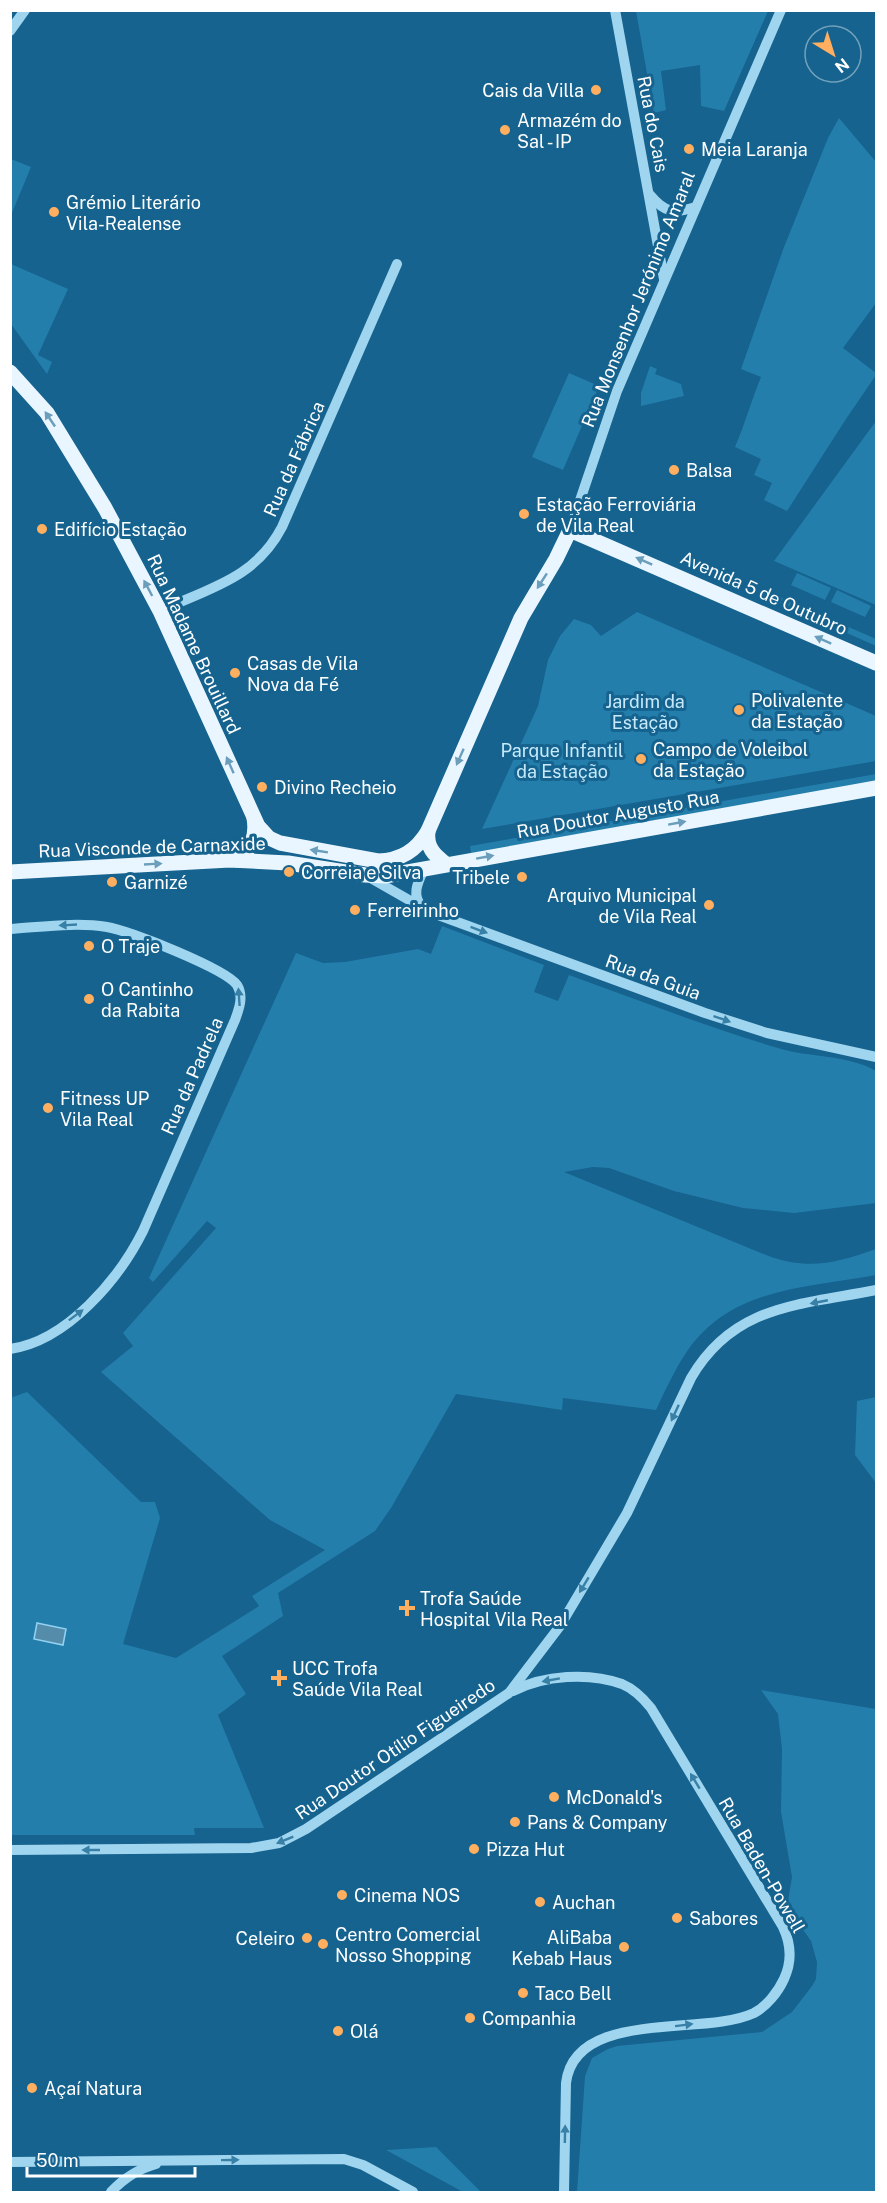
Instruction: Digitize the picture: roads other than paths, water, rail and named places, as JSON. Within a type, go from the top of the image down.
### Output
[{"type":"main road","name":"Rua Madame Brouillard","points":[[10,372],[47,413],[92,484],[160,611],[254,818]]},
{"type":"main road","name":"Avenida 5 de Outubro","points":[[570,530],[876,663]]},
{"type":"main road","name":"Rua Monsenhor Jerónimo Amaral","points":[[254,818],[265,835],[280,843],[378,861],[392,860],[410,853],[428,831],[521,618],[556,559],[570,530]]},
{"type":"main road","name":"Rua Doutor Augusto Rua","points":[[365,875],[385,876],[876,788]]},
{"type":"main road","points":[[237,861],[253,843],[254,818]]},
{"type":"main road","points":[[428,831],[428,843],[432,852],[446,864]]},
{"type":"main road","name":"Rua Visconde de Carnaxide","points":[[10,872],[237,861],[288,863],[365,875]]},
{"type":"street","points":[[10,31],[25,10]]},
{"type":"street","name":"Rua do Cais","points":[[615,10],[664,279]]},
{"type":"street","name":"Rua Monsenhor Jerónimo Amaral","points":[[570,530],[610,408],[781,10]]},
{"type":"street","points":[[650,195],[658,204],[670,211],[684,211],[696,207]]},
{"type":"street","name":"Rua da Fábrica","points":[[160,611],[239,575],[254,565],[272,546],[397,264]]},
{"type":"street","points":[[424,868],[416,890],[417,902],[424,909]]},
{"type":"street","name":"Rua da Guia","points":[[365,875],[424,909],[731,1022],[767,1033],[876,1057]]},
{"type":"street","name":"Rua da Padrela","points":[[10,929],[80,925],[119,929],[214,969],[232,980],[237,985],[241,1004],[143,1232],[116,1276],[98,1297],[52,1333],[26,1346],[10,1349]]},
{"type":"street","name":"Rua Doutor Otílio Figueiredo","points":[[10,1850],[258,1848],[279,1843],[306,1829],[509,1693],[560,1626],[622,1522],[691,1378],[706,1354],[736,1327],[757,1316],[785,1308],[876,1290]]},
{"type":"street","name":"Rua Baden-Powell","points":[[509,1693],[546,1680],[586,1678],[623,1684],[642,1698],[651,1708],[783,1927],[789,1942],[789,1962],[783,1981],[771,1999],[756,2012],[729,2020],[612,2035],[592,2043],[577,2055],[569,2066],[566,2083],[564,2193]]},
{"type":"street","points":[[10,2162],[344,2159],[363,2165],[413,2193]]},
{"type":"street","points":[[111,2193],[138,2171],[171,2161]]},
{"type":"place","name":"Cais da Villa","points":[[596,90]]},
{"type":"place","name":"Armazém do Sal - IP","points":[[505,130]]},
{"type":"place","name":"Meia Laranja","points":[[689,149]]},
{"type":"place","name":"Grémio Literário Vila-Realense","points":[[54,212]]},
{"type":"place","name":"Balsa","points":[[674,470]]},
{"type":"place","name":"Estação Ferroviária de Vila Real","points":[[524,514]]},
{"type":"place","name":"Edifício Estação","points":[[42,529]]},
{"type":"place","name":"Casas de Vila Nova da Fé","points":[[235,673]]},
{"type":"place","name":"Polivalente da Estação","points":[[739,710]]},
{"type":"place","name":"Campo de Voleibol da Estação","points":[[641,759]]},
{"type":"place","name":"Divino Recheio","points":[[262,787]]},
{"type":"place","name":"Correia e Silva","points":[[289,872]]},
{"type":"place","name":"Tribele","points":[[522,877]]},
{"type":"place","name":"Garnizé","points":[[112,882]]},
{"type":"place","name":"Arquivo Municipal de Vila Real","points":[[709,905]]},
{"type":"place","name":"Ferreirinho","points":[[355,910]]},
{"type":"place","name":"O Traje","points":[[89,946]]},
{"type":"place","name":"O Cantinho da Rabita","points":[[89,999]]},
{"type":"place","name":"Fitness UP Vila Real","points":[[48,1108]]},
{"type":"place","name":"Trofa Saúde Hospital Vila Real","points":[[407,1608]]},
{"type":"place","name":"UCC Trofa Saúde Vila Real","points":[[279,1678]]},
{"type":"place","name":"McDonald's","points":[[554,1797]]},
{"type":"place","name":"Pans & Company","points":[[515,1822]]},
{"type":"place","name":"Pizza Hut","points":[[474,1849]]},
{"type":"place","name":"Cinema NOS","points":[[342,1895]]},
{"type":"place","name":"Auchan","points":[[540,1902]]},
{"type":"place","name":"Sabores","points":[[677,1918]]},
{"type":"place","name":"Celeiro","points":[[307,1938]]},
{"type":"place","name":"Centro Comercial Nosso Shopping","points":[[323,1944]]},
{"type":"place","name":"AliBaba Kebab Haus","points":[[624,1947]]},
{"type":"place","name":"Taco Bell","points":[[523,1993]]},
{"type":"place","name":"Companhia","points":[[470,2018]]},
{"type":"place","name":"Olá","points":[[338,2031]]},
{"type":"place","name":"Açaí Natura","points":[[32,2088]]},
{"type":"park label","name":"Jardim da Estação","points":[[645,711]]},
{"type":"park label","name":"Parque Infantil da Estação","points":[[562,760]]}]
